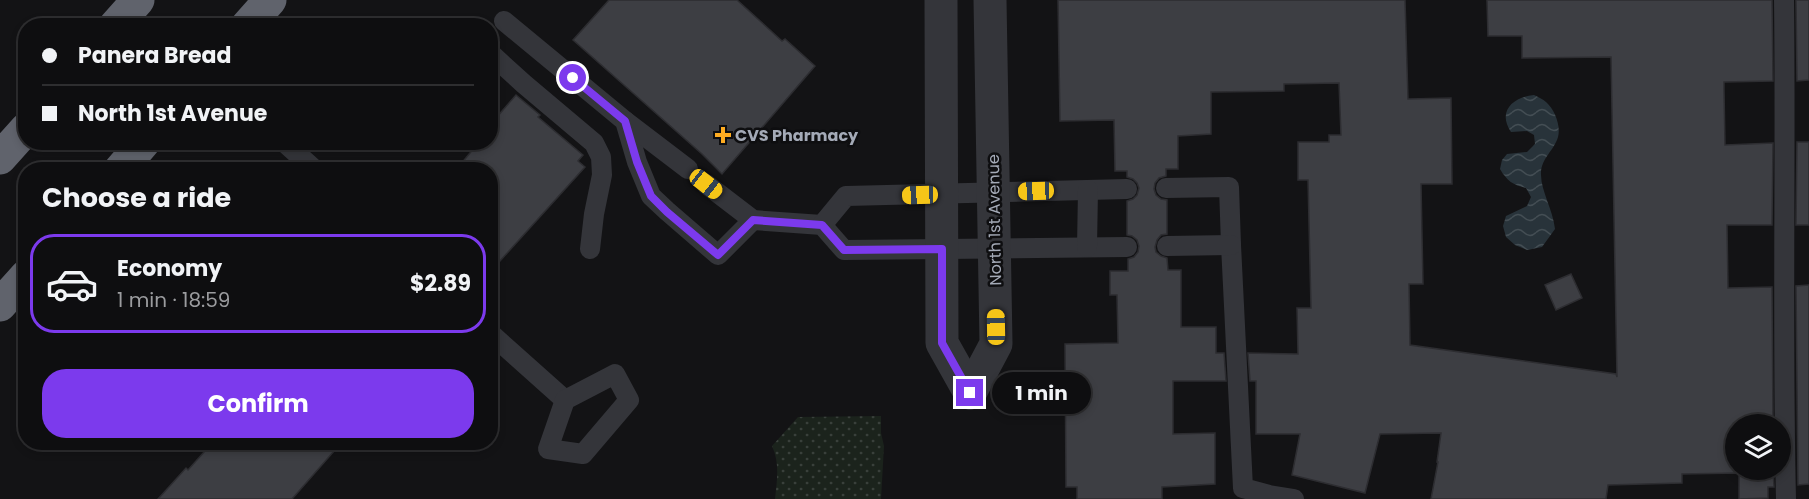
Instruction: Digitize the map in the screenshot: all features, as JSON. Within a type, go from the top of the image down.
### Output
[{"type":"highway","points":[[122,18],[138,0]]},
{"type":"highway","points":[[254,18],[270,0]]},
{"type":"highway","points":[[0,158],[18,138]]},
{"type":"highway","points":[[127,162],[137,150]]},
{"type":"highway","points":[[0,305],[18,285]]},
{"type":"street","name":"North 1st Avenue","points":[[941,0],[942,343],[970,393],[996,344],[990,0]]},
{"type":"lane","points":[[1784,0],[1783,382],[1786,499]]},
{"type":"lane","points":[[504,21],[625,121],[688,169]]},
{"type":"lane","points":[[498,60],[594,143],[601,157],[602,175],[590,249]]},
{"type":"lane","points":[[625,121],[637,162],[651,196],[718,255],[753,220]]},
{"type":"lane","points":[[293,150],[306,162]]},
{"type":"lane","points":[[706,184],[753,220],[822,225],[844,250],[1127,247]]},
{"type":"lane","points":[[1166,188],[1229,187],[1243,488],[1294,499]]},
{"type":"lane","points":[[822,225],[846,196],[1127,189]]},
{"type":"lane","points":[[1087,247],[1088,190]]},
{"type":"lane","points":[[1167,246],[1231,245]]},
{"type":"lane","points":[[498,340],[565,400]]},
{"type":"shaded area","points":[[881,416],[884,446],[881,499],[775,499],[777,465],[772,446],[798,417]]},
{"type":"water","points":[[1534,95],[1549,105],[1559,128],[1554,147],[1541,169],[1543,188],[1555,229],[1542,247],[1527,250],[1515,245],[1506,237],[1503,226],[1506,216],[1527,206],[1531,197],[1526,188],[1511,182],[1500,169],[1502,160],[1507,154],[1527,152],[1535,144],[1534,135],[1527,131],[1511,132],[1506,118],[1509,106],[1526,96]]},
{"type":"building","name":"CVS Pharmacy","points":[[609,0],[737,0],[782,41],[785,39],[815,66],[722,174],[573,40]]},
{"type":"building","points":[[1058,0],[1405,0],[1408,99],[1451,98],[1452,184],[1421,184],[1423,284],[1409,284],[1410,345],[1616,374],[1617,377],[1611,57],[1522,58],[1522,36],[1488,36],[1487,0],[1772,0],[1773,81],[1724,82],[1725,145],[1773,143],[1772,225],[1727,225],[1728,288],[1772,287],[1773,414],[1725,414],[1725,473],[1682,474],[1682,483],[1608,485],[1606,499],[1431,499],[1441,433],[1380,434],[1365,493],[1292,475],[1300,434],[1256,434],[1256,381],[1250,381],[1248,353],[1298,354],[1297,308],[1311,308],[1308,180],[1298,180],[1298,142],[1329,142],[1329,135],[1341,135],[1339,83],[1284,84],[1284,91],[1211,92],[1211,134],[1178,136],[1178,169],[1166,169],[1166,176],[1159,178],[1154,189],[1156,195],[1167,200],[1167,234],[1161,235],[1157,240],[1156,252],[1167,258],[1168,270],[1181,270],[1181,327],[1216,327],[1216,353],[1224,353],[1226,381],[1173,381],[1173,434],[1215,433],[1215,484],[1162,487],[1162,499],[1077,499],[1077,487],[1066,487],[1065,344],[1118,343],[1117,295],[1110,295],[1110,271],[1128,271],[1128,259],[1134,257],[1138,252],[1137,240],[1127,235],[1127,201],[1137,195],[1139,188],[1133,179],[1127,177],[1127,171],[1115,171],[1114,120],[1060,121]]},
{"type":"building","points":[[1796,0],[1809,0],[1809,80],[1797,81]]},
{"type":"building","points":[[516,95],[583,155],[578,161],[585,167],[498,263],[498,162],[463,162],[472,150],[498,150],[498,116]]},
{"type":"building","points":[[1797,142],[1809,142],[1809,225],[1796,225]]},
{"type":"building","points":[[1571,274],[1582,298],[1556,310],[1545,285]]},
{"type":"building","points":[[1809,285],[1809,484],[1798,485],[1796,286]]},
{"type":"building","points":[[206,450],[335,450],[292,499],[158,499],[186,468],[188,470]]},
{"type":"building","points":[[1739,480],[1774,480],[1774,487],[1768,487],[1768,498],[1739,499]]},
{"type":"place","name":"CVS Pharmacy","points":[[723,135]]},
{"type":"route","points":[[573,78],[625,121],[637,162],[651,196],[718,255],[753,220],[822,225],[844,250],[942,249],[942,343],[970,393]]}]
